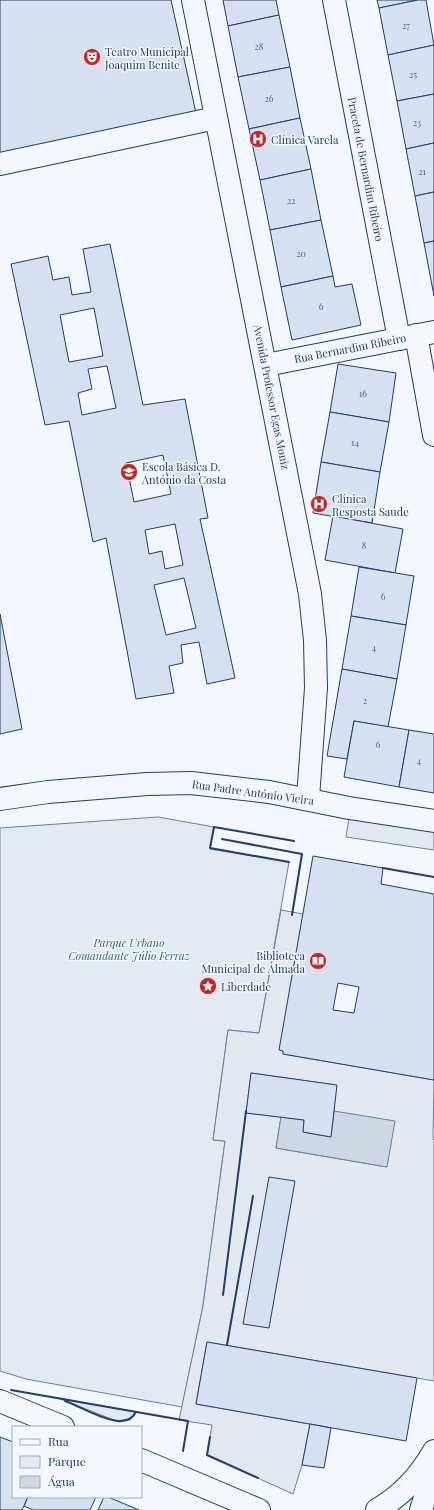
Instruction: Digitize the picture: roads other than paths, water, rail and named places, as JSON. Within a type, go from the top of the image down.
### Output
[{"type":"street","name":"Avenida Professor Egas Moniz","points":[[192,0],[266,365],[310,594],[314,633],[316,688],[308,798]]},
{"type":"street","name":"Praceta de Bernardim Ribeiro","points":[[334,0],[416,335],[434,435]]},
{"type":"street","points":[[0,164],[216,118]]},
{"type":"street","name":"Rua Bernardim Ribeiro","points":[[266,365],[416,335]]},
{"type":"street","name":"Rua Padre António Vieira","points":[[0,800],[56,791],[191,782],[232,786],[308,798],[349,808],[434,821]]},
{"type":"street","points":[[0,1401],[61,1426]]},
{"type":"street","points":[[377,1510],[395,1499],[412,1484],[434,1451]]},
{"type":"street","points":[[142,1460],[259,1510]]},
{"type":"street","points":[[421,1510],[434,1468]]},
{"type":"water","points":[[334,1111],[395,1121],[387,1167],[276,1148],[281,1117],[304,1120],[303,1132],[331,1137]]},
{"type":"place","name":"Teatro Municipal Joaquim Benite","points":[[92,57]]},
{"type":"place","name":"Clínica Varela","points":[[258,139]]},
{"type":"place","name":"Escola Básica D. António da Costa","points":[[129,472]]},
{"type":"place","name":"Clínica Resposta Saude","points":[[319,504]]},
{"type":"place","name":"Biblioteca Municipal de Almada","points":[[318,961]]},
{"type":"place","name":"Liberdade","points":[[208,986]]},
{"type":"park label","name":"Parque Urbano Comandante Júlio Ferraz","points":[[129,948]]}]
